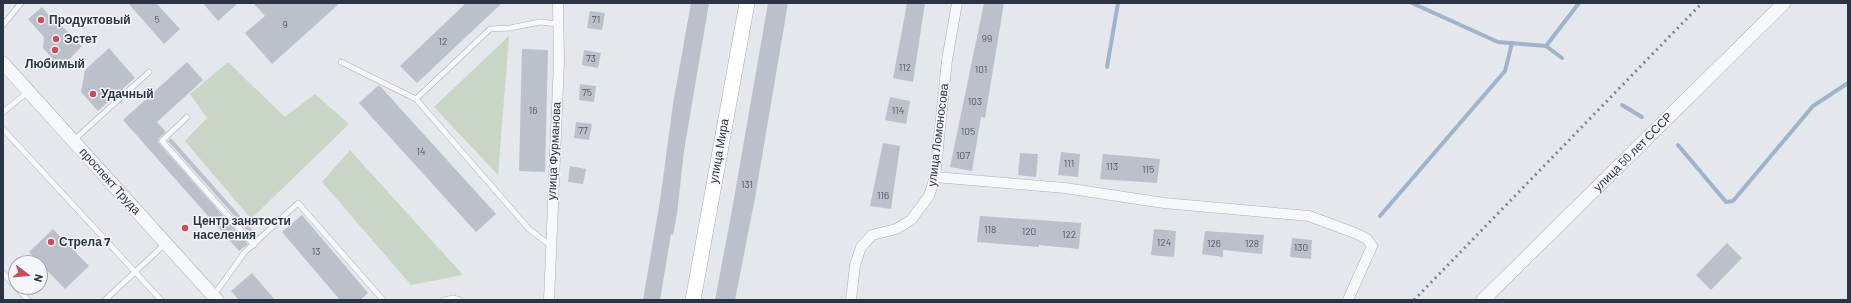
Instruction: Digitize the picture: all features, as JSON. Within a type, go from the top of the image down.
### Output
[{"type":"main road","name":"улица Мира","points":[[693,300],[747,3]]},
{"type":"street","name":"улица Фурманова","points":[[548,300],[552,246],[552,206],[559,61],[558,3]]},
{"type":"street","name":"улица Ломоносова","points":[[851,300],[855,265],[861,247],[872,235],[896,229],[911,220],[929,196],[935,177],[947,60],[957,3]]},
{"type":"street","name":"улица 50 лет СССР","points":[[1483,300],[1784,3]]},
{"type":"street","name":"проспект Труда","points":[[3,62],[215,298]]},
{"type":"street","points":[[935,177],[1065,188],[1164,203],[1309,216],[1355,233],[1367,239],[1372,246],[1348,300]]},
{"type":"lane","points":[[3,25],[21,3]]},
{"type":"lane","points":[[416,99],[490,29],[510,28],[540,22],[558,24]]},
{"type":"lane","points":[[341,62],[416,99],[529,229],[552,246]]},
{"type":"lane","points":[[74,141],[149,72]]},
{"type":"lane","points":[[3,112],[28,91]]},
{"type":"lane","points":[[187,117],[162,141],[254,245]]},
{"type":"lane","points":[[3,129],[161,300]]},
{"type":"lane","points":[[215,298],[244,253],[298,203],[383,300]]},
{"type":"lane","points":[[105,300],[166,243]]},
{"type":"lane","points":[[3,273],[28,300]]},
{"type":"lane","points":[[444,300],[452,298],[460,300]]},
{"type":"green space","points":[[509,36],[498,175],[434,107]]},
{"type":"green space","points":[[228,62],[285,117],[315,94],[349,124],[251,219],[185,141],[207,118],[190,94]]},
{"type":"green space","points":[[350,150],[463,275],[411,285],[322,182]]},
{"type":"building","points":[[128,3],[156,3],[180,29],[164,44]]},
{"type":"building","points":[[203,3],[238,3],[218,21]]},
{"type":"building","points":[[253,3],[340,3],[272,64],[245,33],[265,16]]},
{"type":"building","points":[[466,3],[502,3],[417,83],[400,66]]},
{"type":"building","points":[[691,3],[709,3],[684,151],[677,214],[673,235],[671,234],[660,300],[643,300],[660,201],[673,104]]},
{"type":"building","points":[[768,3],[788,3],[755,198],[735,300],[715,300],[732,210]]},
{"type":"building","points":[[907,3],[925,3],[913,82],[893,78]]},
{"type":"building","points":[[984,3],[1004,3],[985,118],[981,117],[972,171],[950,167]]},
{"type":"building","points":[[42,7],[59,27],[61,25],[82,46],[61,68],[43,48],[44,37],[28,19]]},
{"type":"building","points":[[590,11],[605,13],[602,30],[587,28]]},
{"type":"building","points":[[109,48],[135,78],[98,111],[81,92],[85,70]]},
{"type":"building","points":[[522,49],[548,50],[545,172],[519,171]]},
{"type":"building","points":[[584,50],[601,53],[598,68],[582,65]]},
{"type":"building","points":[[187,62],[203,80],[157,122],[166,132],[159,138],[158,142],[248,244],[239,251],[123,120]]},
{"type":"building","points":[[580,84],[596,86],[594,102],[579,100]]},
{"type":"building","points":[[379,85],[496,214],[476,232],[359,103]]},
{"type":"building","points":[[890,97],[910,101],[906,124],[885,120]]},
{"type":"building","points":[[576,122],[592,124],[589,140],[574,138]]},
{"type":"building","points":[[171,138],[257,235],[254,238],[168,141]]},
{"type":"building","points":[[883,143],[900,146],[891,209],[870,206]]},
{"type":"building","points":[[1061,152],[1080,154],[1078,177],[1058,175]]},
{"type":"building","points":[[1020,153],[1038,154],[1036,177],[1018,175]]},
{"type":"building","points":[[1103,154],[1160,159],[1157,183],[1100,179]]},
{"type":"building","points":[[570,166],[586,169],[583,184],[568,182]]},
{"type":"building","points":[[302,215],[368,293],[360,300],[340,300],[282,232]]},
{"type":"building","points":[[980,216],[1081,223],[1079,249],[1039,245],[1039,247],[977,242]]},
{"type":"building","points":[[53,229],[89,266],[65,289],[48,272],[48,255],[32,255],[29,252]]},
{"type":"building","points":[[1154,229],[1176,231],[1174,257],[1151,255]]},
{"type":"building","points":[[1205,231],[1264,235],[1262,254],[1223,250],[1223,257],[1202,254]]},
{"type":"building","points":[[1292,238],[1312,240],[1311,259],[1290,257]]},
{"type":"building","points":[[1727,243],[1742,258],[1711,290],[1696,275]]},
{"type":"building","points":[[252,273],[275,300],[239,300],[231,291]]},
{"type":"waterway","points":[[1107,67],[1118,3]]},
{"type":"waterway","points":[[1412,3],[1498,42],[1546,46],[1562,58]]},
{"type":"waterway","points":[[1546,46],[1579,3]]},
{"type":"waterway","points":[[1380,216],[1505,71],[1512,43]]},
{"type":"waterway","points":[[1678,145],[1726,202],[1733,201],[1813,106],[1848,83]]},
{"type":"waterway","points":[[1622,105],[1642,117]]},
{"type":"railway","points":[[1414,300],[1702,3]]},
{"type":"place","name":"Продуктовый","points":[[41,20]]},
{"type":"place","name":"Эстет","points":[[56,39]]},
{"type":"place","name":"Любимый","points":[[55,50]]},
{"type":"place","name":"Удачный","points":[[93,94]]},
{"type":"place","name":"Центр занятости населения","points":[[185,228]]},
{"type":"place","name":"Стрела 7","points":[[51,242]]}]
